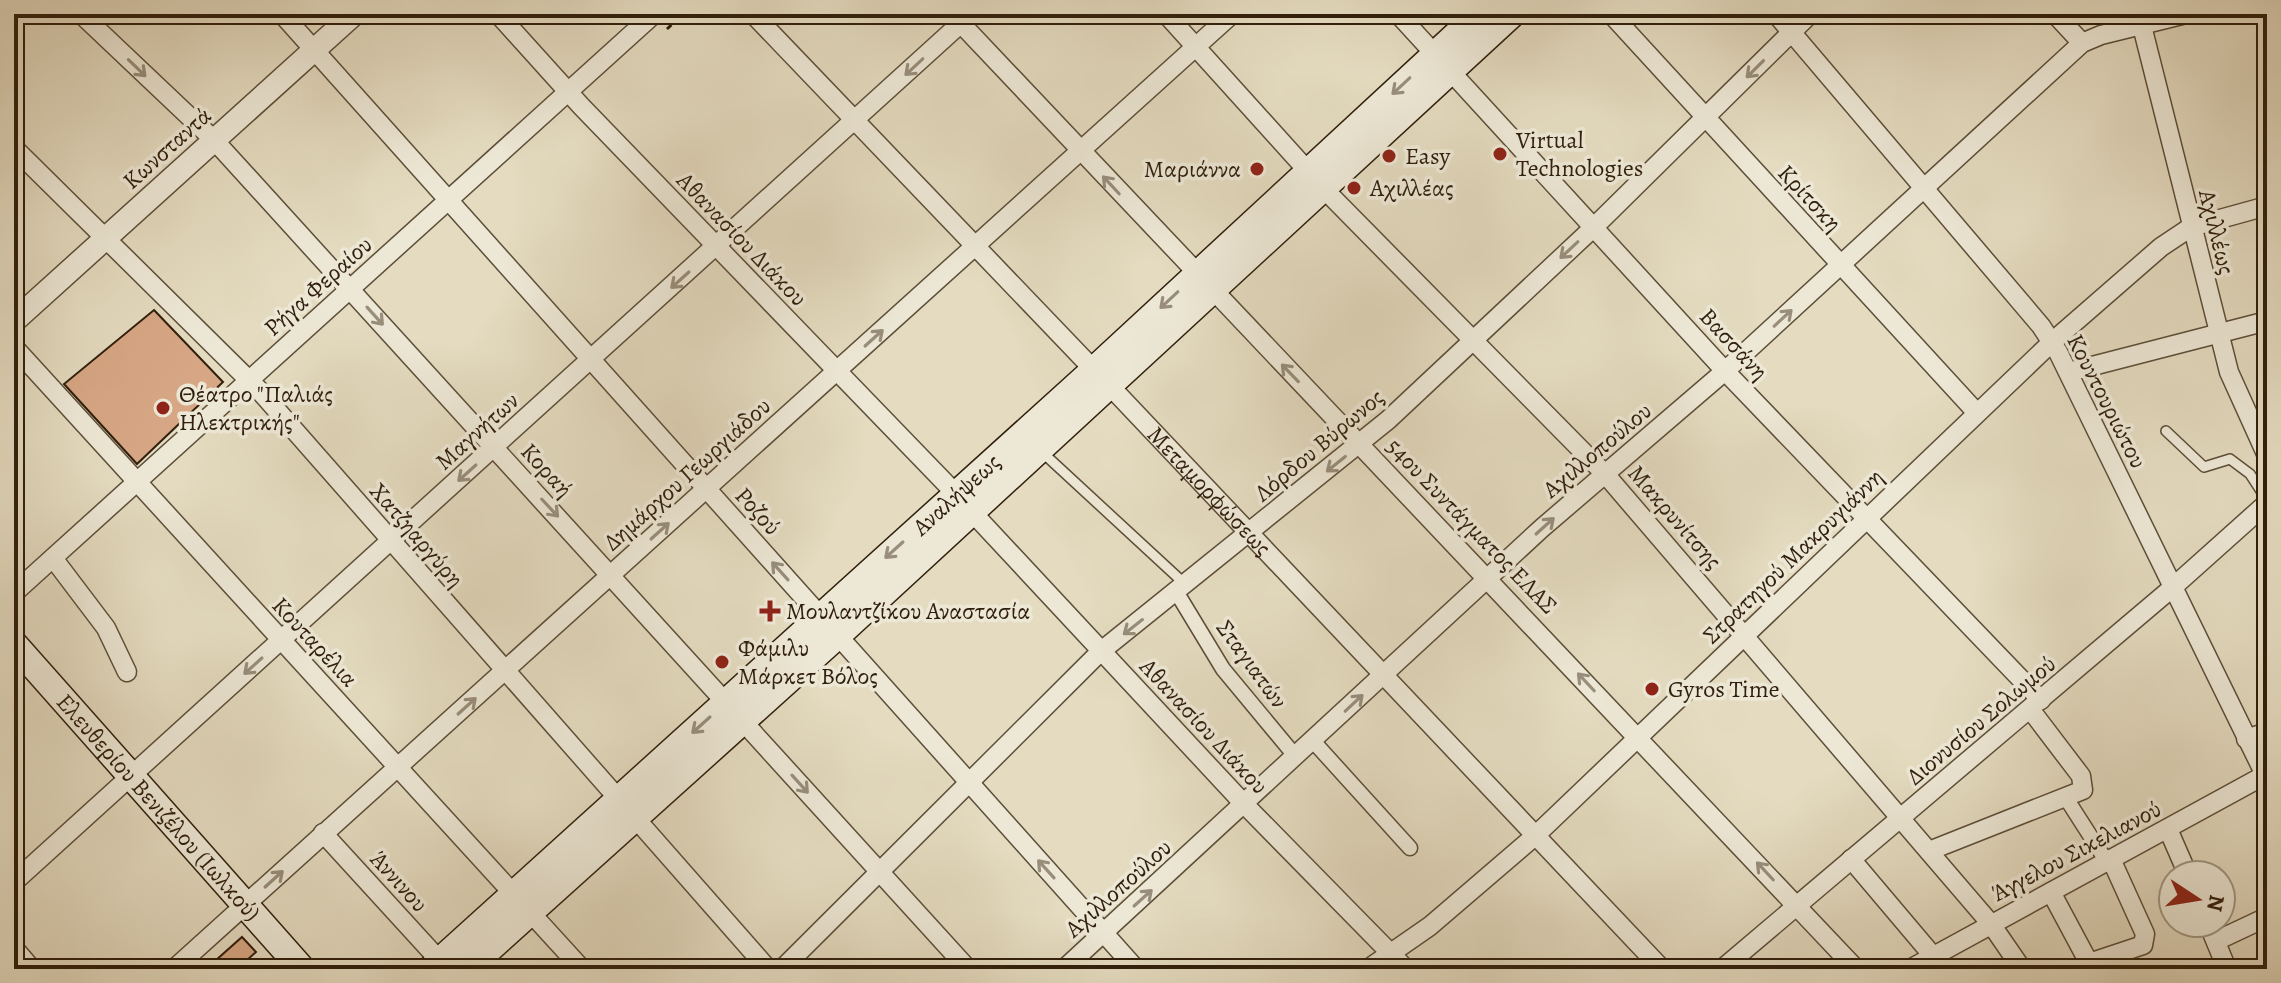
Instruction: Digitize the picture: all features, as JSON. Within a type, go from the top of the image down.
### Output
[{"type":"main road","name":"Αναλήψεως","points":[[1443,63],[1479,14]]},
{"type":"main road","name":"Αναλήψεως","points":[[467,969],[531,913],[626,810],[1443,63],[1512,14]]},
{"type":"main road","name":"Αναλήψεως","points":[[964,503],[1040,450],[1101,378]]},
{"type":"main road","name":"Ελευθερίου Βενιζέλου (Ιωλκού)","points":[[14,644],[302,969]]},
{"type":"main road","name":"Αναλήψεως","points":[[435,965],[513,893],[626,810]]},
{"type":"street","name":"Κοραή","points":[[81,14],[214,140],[968,969]]},
{"type":"street","name":"Ροζού","points":[[282,14],[1136,969]]},
{"type":"street","name":"Κωνσταντά","points":[[14,321],[354,14]]},
{"type":"street","name":"Αθανασίου Διάκου","points":[[498,14],[716,248],[964,503],[1245,805],[1406,969]]},
{"type":"street","name":"Ρήγα Φεραίου","points":[[14,593],[654,14]]},
{"type":"street","name":"Μεταμορφώσεως","points":[[753,14],[977,245],[1662,969]]},
{"type":"street","name":"Μακρυνίτσης","points":[[1166,14],[1316,180],[1606,475],[1991,924],[2022,969]]},
{"type":"street","name":"Δημάρχου Γεωργιάδου","points":[[174,969],[1232,14]]},
{"type":"street","name":"Βασσάνη","points":[[1398,14],[2036,704],[2081,776],[2083,790],[2066,798]]},
{"type":"street","name":"Κρίτσκη","points":[[1611,14],[1704,120],[1977,413]]},
{"type":"street","name":"Κουντουριώτου","points":[[1776,14],[2052,342],[2266,777]]},
{"type":"street","name":"Λόρδου Βύρωνος","points":[[782,969],[1100,652],[1361,445],[1593,228],[1810,14]]},
{"type":"street","points":[[2055,14],[2082,43]]},
{"type":"street","name":"Αχιλλοπούλου","points":[[1064,969],[1542,528],[1725,371],[2082,43],[2140,20],[2186,14]]},
{"type":"street","name":"Μαγνήτων","points":[[14,882],[716,248],[961,17]]},
{"type":"street","name":"54ου Συντάγματος ΕΛΑΣ","points":[[961,17],[1080,152],[1490,579],[1856,969]]},
{"type":"street","name":"Αχιλλέως","points":[[2140,20],[2218,334],[2235,389],[2267,456]]},
{"type":"street","name":"Χατζηαργύρη","points":[[14,148],[250,381],[768,969]]},
{"type":"street","name":"Στρατηγού Μακρυγιάννη","points":[[1368,969],[1430,926],[1536,835],[2052,342],[2161,247],[2191,227],[2267,206]]},
{"type":"street","points":[[2069,372],[2267,321]]},
{"type":"street","name":"Κουταρέλια","points":[[14,347],[582,969]]},
{"type":"street","name":"Διονυσίου Σολωμού","points":[[1722,969],[2172,588],[2267,501]]},
{"type":"street","points":[[53,558],[106,628],[127,672]]},
{"type":"street","name":"Σταγιατών","points":[[1182,589],[1223,669],[1296,757]]},
{"type":"street","points":[[2246,739],[2267,732]]},
{"type":"street","points":[[1313,741],[1410,848]]},
{"type":"street","name":"Άγγελου Σικελιανού","points":[[1910,969],[2266,777]]},
{"type":"street","points":[[1929,851],[2066,798],[2109,861],[2146,938],[2143,945],[2089,963],[2051,892]]},
{"type":"street","points":[[2168,829],[2181,859]]},
{"type":"street","name":"Άννινου","points":[[323,833],[435,965]]},
{"type":"street","points":[[1851,859],[1933,956]]},
{"type":"street","points":[[2227,969],[2216,941],[2267,917]]},
{"type":"street","points":[[14,948],[32,969]]},
{"type":"lane","points":[[2166,431],[2204,467],[2230,459],[2241,465],[2267,501]]},
{"type":"lane","name":"Σταγιατών","points":[[1040,450],[1182,589]]},
{"type":"building","points":[[154,310],[223,382],[137,464],[64,384]]},
{"type":"building","points":[[242,937],[256,952],[237,969],[206,969]]},
{"type":"place","name":"Virtual Technologies","points":[[1500,154]]},
{"type":"place","name":"Easy","points":[[1389,156]]},
{"type":"place","name":"Μαριάννα","points":[[1257,169]]},
{"type":"place","name":"Αχιλλέας","points":[[1354,188]]},
{"type":"place","name":"Θέατρο \"Παλιάς Ηλεκτρικής\"","points":[[163,408]]},
{"type":"place","name":"Μουλαντζίκου Αναστασία","points":[[770,611]]},
{"type":"place","name":"Φάμιλυ Μάρκετ Βόλος","points":[[722,662]]},
{"type":"place","name":"Gyros Time","points":[[1652,689]]}]
